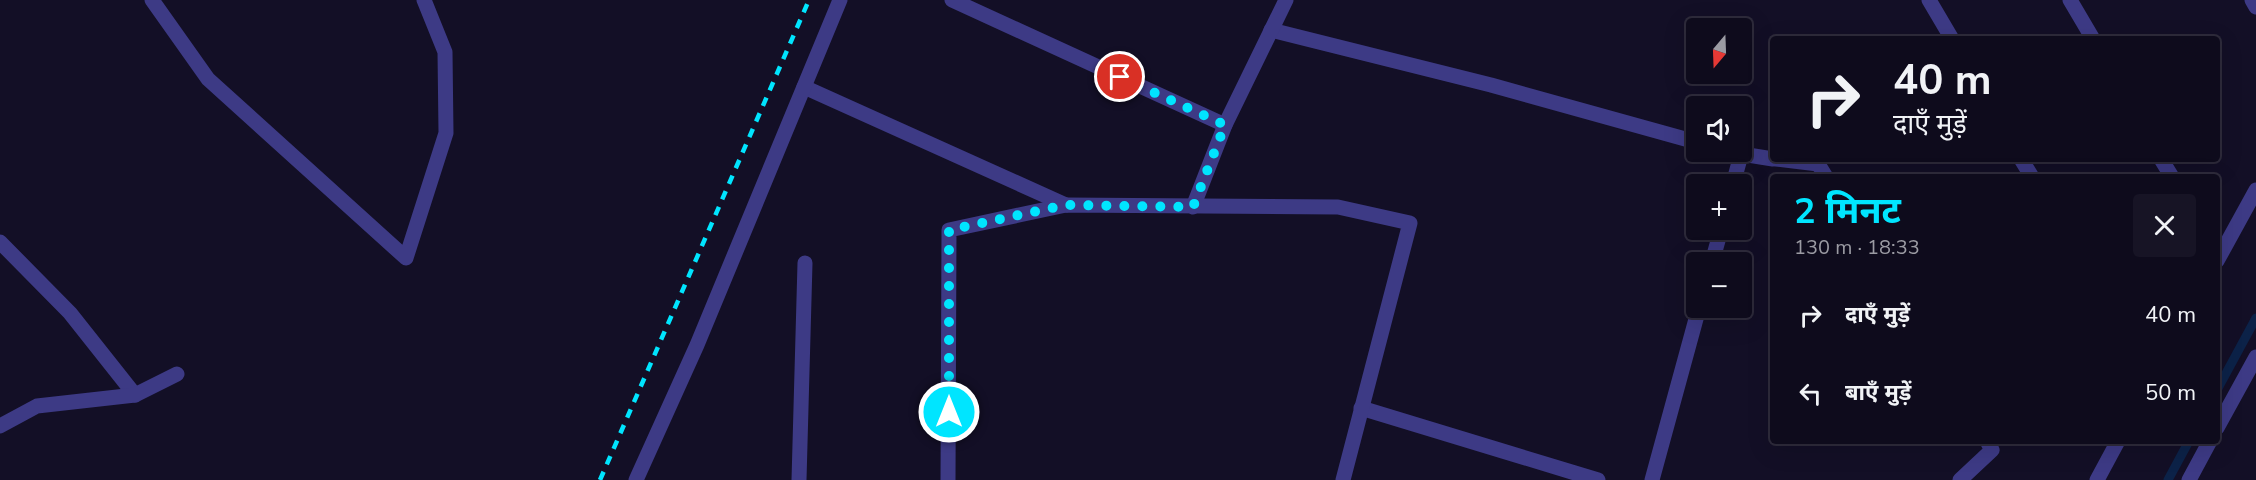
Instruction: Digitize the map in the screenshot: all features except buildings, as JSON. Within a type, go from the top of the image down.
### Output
[{"type":"street","points":[[152,0],[208,79],[406,258],[446,133],[445,52],[424,0]]},
{"type":"street","points":[[636,480],[697,345],[840,0]]},
{"type":"street","points":[[952,0],[1225,125]]},
{"type":"street","points":[[1193,207],[1225,125],[1286,0]]},
{"type":"street","points":[[1929,0],[1950,36]]},
{"type":"street","points":[[2070,0],[2091,36]]},
{"type":"street","points":[[2252,0],[2256,7]]},
{"type":"street","points":[[1271,30],[1491,85],[1686,139]]},
{"type":"street","points":[[804,87],[1066,205]]},
{"type":"street","points":[[1752,156],[1770,158]]},
{"type":"street","points":[[1801,162],[1818,164],[1824,174]]},
{"type":"street","points":[[2220,253],[2256,190]]},
{"type":"street","points":[[948,480],[949,230],[1066,205],[1338,207],[1410,224],[1343,480]]},
{"type":"street","points":[[0,242],[70,313],[135,395]]},
{"type":"street","points":[[799,480],[805,263]]},
{"type":"street","points":[[1652,480],[1696,318]]},
{"type":"street","points":[[2220,423],[2256,357]]},
{"type":"street","points":[[0,426],[36,406],[135,395],[177,374]]},
{"type":"street","points":[[1361,408],[1598,480]]},
{"type":"street","points":[[1960,480],[1992,450],[1989,444]]},
{"type":"street","points":[[2097,480],[2116,444]]},
{"type":"street","points":[[2189,480],[2208,444]]},
{"type":"waterway","points":[[2220,384],[2256,318]]},
{"type":"waterway","points":[[2168,480],[2187,444]]},
{"type":"railway","points":[[600,480],[809,0]]},
{"type":"route","points":[[949,412],[949,230],[1066,205],[1193,207],[1225,125],[1120,77]]}]
